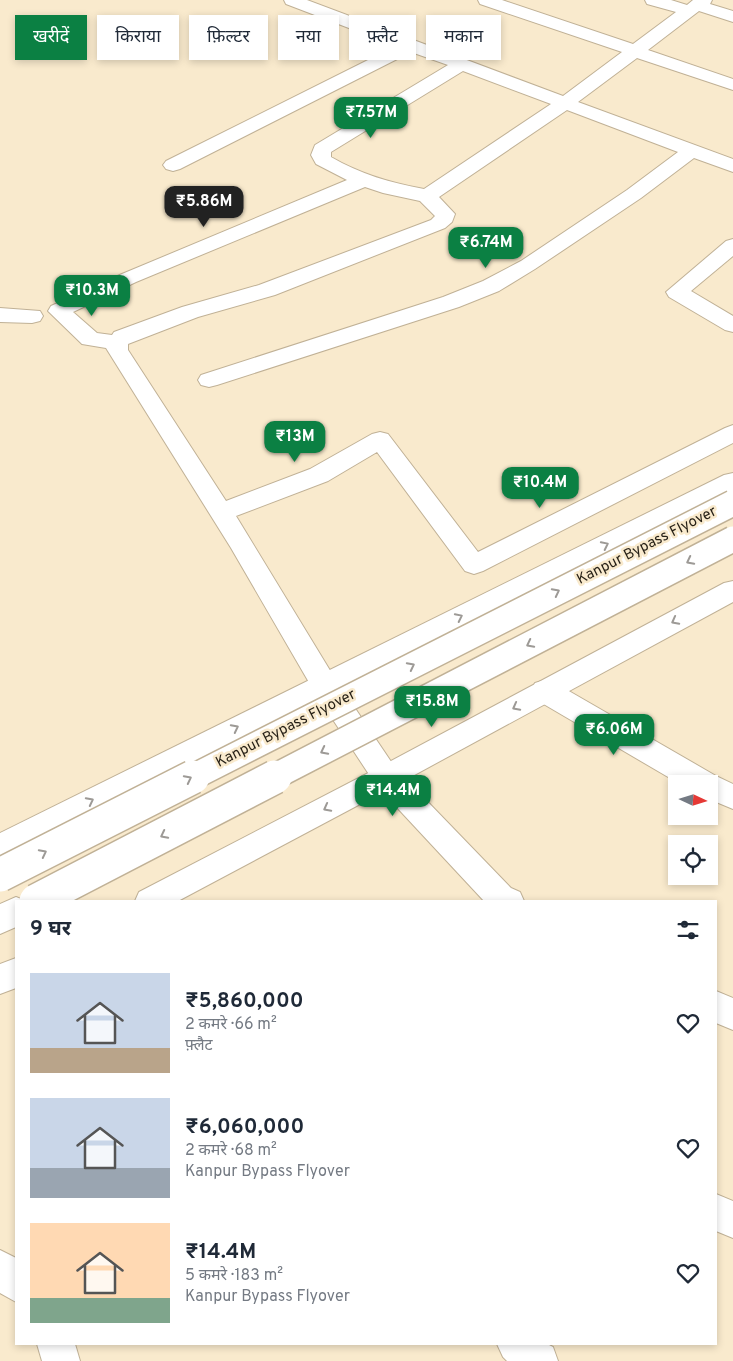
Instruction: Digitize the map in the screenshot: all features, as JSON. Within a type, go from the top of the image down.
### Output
[{"type":"main road","points":[[292,0],[349,22]]},
{"type":"main road","points":[[486,0],[733,85]]},
{"type":"main road","points":[[653,0],[697,5],[733,17]]},
{"type":"main road","points":[[427,196],[564,103],[697,5]]},
{"type":"main road","points":[[416,48],[733,166]]},
{"type":"main road","points":[[174,165],[382,60]]},
{"type":"main road","points":[[462,64],[322,148],[321,154],[323,160],[343,172],[390,189],[427,196],[445,214],[445,218],[438,224],[267,290],[173,318],[122,337],[117,342],[117,350],[221,512],[324,684],[386,777],[500,897],[507,900]]},
{"type":"main road","points":[[209,380],[451,302],[491,286],[528,265],[634,194],[692,151]]},
{"type":"main road","points":[[117,342],[90,340],[59,311],[129,278],[364,180]]},
{"type":"main road","points":[[733,245],[677,292],[733,325]]},
{"type":"main road","points":[[0,315],[32,316]]},
{"type":"main road","points":[[221,512],[319,475],[380,440],[474,565],[733,433]]},
{"type":"main road","points":[[0,847],[733,481]]},
{"type":"main road","name":"Kanpur Bypass Flyover","points":[[0,875],[733,502]]},
{"type":"main road","points":[[38,900],[733,539]]},
{"type":"main road","points":[[152,900],[386,777],[733,590]]},
{"type":"main road","points":[[545,691],[690,775]]},
{"type":"main road","points":[[718,790],[733,797]]},
{"type":"main road","points":[[0,920],[15,912]]},
{"type":"main road","points":[[0,980],[15,972]]},
{"type":"main road","points":[[717,1007],[733,1015]]},
{"type":"main road","points":[[717,1212],[733,1220]]},
{"type":"main road","points":[[0,1268],[15,1282]]},
{"type":"main road","points":[[56,1345],[61,1361]]},
{"type":"main road","points":[[517,1345],[539,1361]]}]
